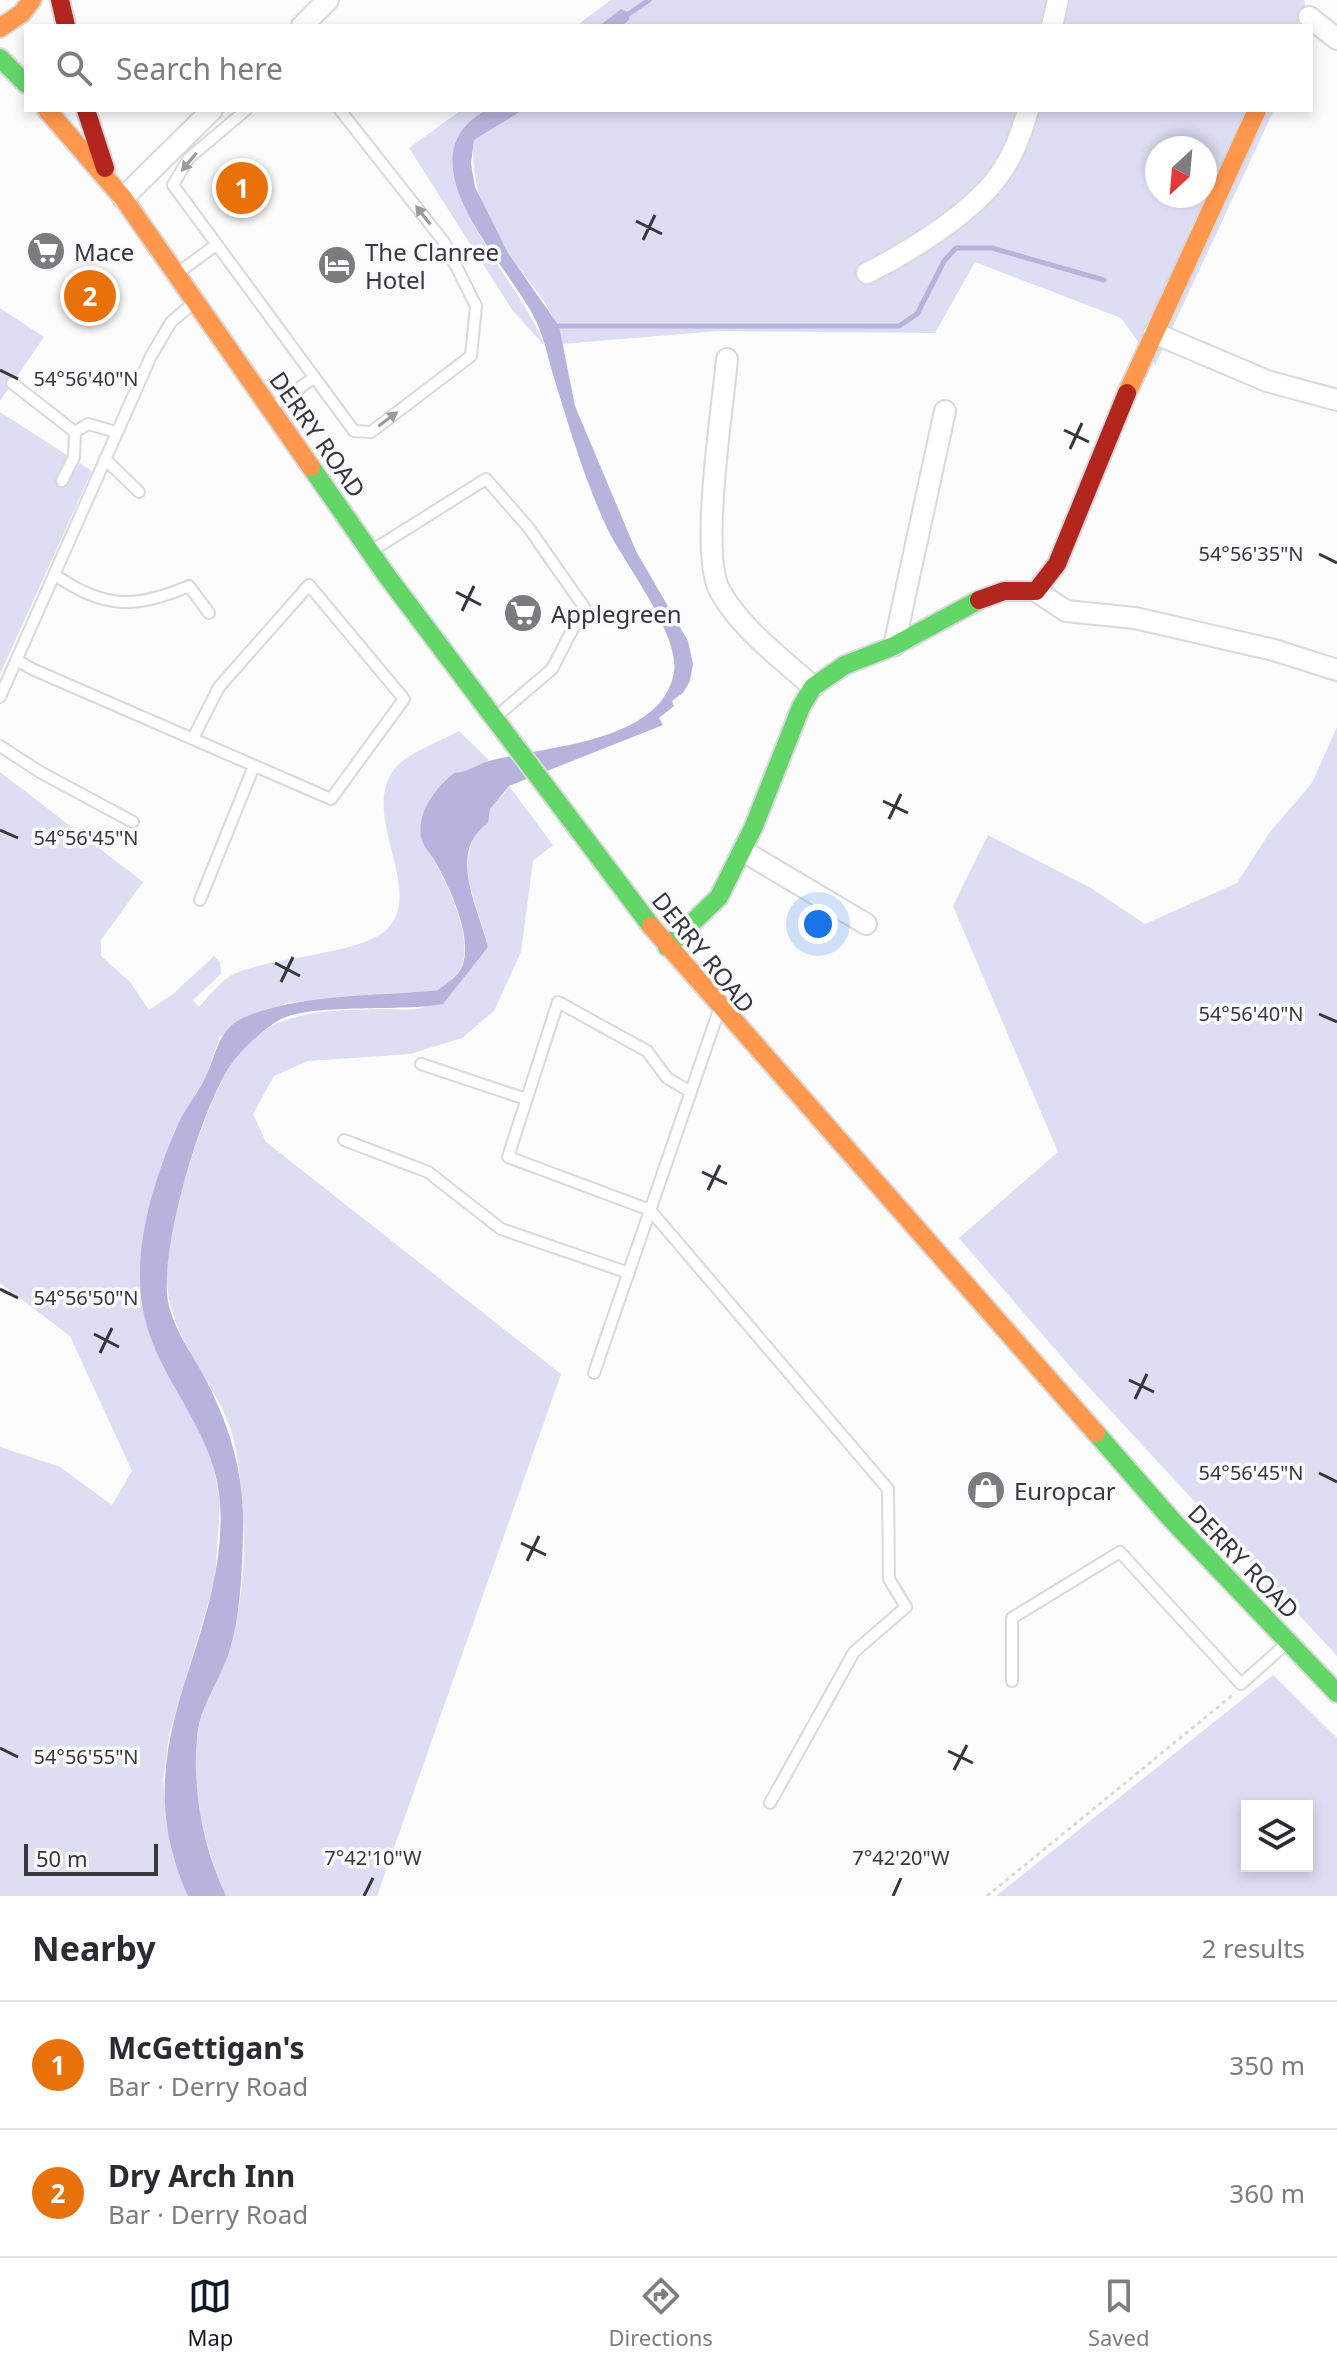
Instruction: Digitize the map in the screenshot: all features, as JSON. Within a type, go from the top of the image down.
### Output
[{"type":"main road","points":[[0,28],[22,13],[32,0]]},
{"type":"main road","points":[[60,0],[66,24]]},
{"type":"main road","points":[[0,58],[24,82]]},
{"type":"main road","name":"DERRY ROAD","points":[[49,112],[123,198],[370,551],[508,740],[667,947],[1171,1519],[1337,1693]]},
{"type":"main road","name":"DERRY ROAD","points":[[87,112],[109,180]]},
{"type":"main road","points":[[667,947],[719,897],[743,851],[801,707],[813,687],[845,665],[894,646],[976,601],[1004,591],[1036,591],[1057,564],[1154,333],[1256,112]]},
{"type":"street","points":[[304,24],[328,0]]},
{"type":"street","points":[[1052,24],[1058,0]]},
{"type":"street","points":[[1310,14],[1337,39]]},
{"type":"street","points":[[123,198],[210,112]]},
{"type":"street","points":[[867,273],[909,252],[997,179],[1018,144],[1027,112]]},
{"type":"street","points":[[1154,333],[1267,381],[1337,400]]},
{"type":"street","points":[[727,359],[713,520],[713,563],[718,587],[740,621],[813,687]]},
{"type":"street","points":[[894,646],[945,411]]},
{"type":"street","points":[[1036,591],[1066,611],[1135,618],[1274,650],[1337,670]]},
{"type":"street","points":[[743,851],[866,924]]},
{"type":"lane","points":[[244,112],[189,158],[173,185],[312,379],[354,431],[371,432],[471,356],[476,306],[444,242],[342,112]]},
{"type":"lane","points":[[177,273],[216,245]]},
{"type":"lane","points":[[0,697],[116,432],[171,322],[196,301]]},
{"type":"lane","points":[[272,408],[312,379]]},
{"type":"lane","points":[[12,383],[75,432]]},
{"type":"lane","points":[[75,432],[88,424],[116,432]]},
{"type":"lane","points":[[62,481],[74,457],[75,432]]},
{"type":"lane","points":[[105,459],[139,492]]},
{"type":"lane","points":[[370,551],[486,479],[528,527],[584,607],[552,669],[493,719]]},
{"type":"lane","points":[[55,575],[79,591],[101,600],[145,603],[189,586],[209,613]]},
{"type":"lane","points":[[17,660],[254,766],[331,799],[404,699],[309,585],[219,687],[193,738]]},
{"type":"lane","points":[[0,746],[40,772],[133,822]]},
{"type":"lane","points":[[200,900],[254,766]]},
{"type":"lane","points":[[691,1092],[667,1078],[647,1051],[558,1002],[508,1157],[650,1210],[888,1489],[889,1579],[906,1607],[854,1652],[770,1803]]},
{"type":"lane","points":[[594,1373],[720,1008]]},
{"type":"lane","points":[[421,1064],[526,1099]]},
{"type":"lane","points":[[344,1140],[428,1172],[501,1229],[629,1273]]},
{"type":"lane","points":[[1012,1681],[1012,1618],[1120,1552],[1241,1684],[1288,1642]]},
{"type":"path","points":[[987,1896],[1230,1699],[1241,1684]]},
{"type":"shaded area","points":[[611,0],[1304,0],[1310,24],[624,24],[629,20],[621,9],[602,24],[579,24]]},
{"type":"shaded area","points":[[458,112],[484,112],[462,133],[454,160],[459,191],[474,224],[544,345],[513,311],[409,148]]},
{"type":"shaded area","points":[[520,112],[1273,112],[1155,365],[1121,318],[975,262],[935,333],[719,331],[562,344],[548,307],[493,228],[481,200],[474,170],[474,140]]},
{"type":"shaded area","points":[[0,308],[44,337],[0,401]]},
{"type":"shaded area","points":[[0,412],[92,471],[0,674]]},
{"type":"shaded area","points":[[1337,727],[1337,1656],[1074,1371],[959,1238],[1058,1152],[953,906],[988,835],[1091,888],[1145,924],[1237,883],[1270,832],[1312,783]]},
{"type":"shaded area","points":[[459,731],[489,760],[468,773],[454,773],[421,838],[445,881],[463,932],[465,948],[459,971],[438,990],[286,1003],[220,1036],[206,1076],[175,1129],[152,1203],[164,1365],[210,1450],[220,1502],[215,1580],[169,1735],[163,1780],[168,1829],[188,1896],[0,1896],[0,1447],[60,1467],[112,1505],[132,1471],[70,1336],[0,1283],[0,772],[143,882],[101,940],[101,956],[130,982],[149,1010],[173,994],[214,956],[220,962],[221,974],[193,1000],[199,1007],[234,974],[356,945],[386,930],[397,913],[400,894],[386,825],[384,802],[387,781],[406,758]]},
{"type":"shaded area","points":[[509,786],[553,845],[533,861],[521,952],[494,1011],[462,1038],[410,1054],[308,1061],[274,1076],[253,1114],[266,1142],[561,1374],[377,1896],[226,1896],[212,1860],[201,1815],[195,1750],[202,1715],[237,1617],[243,1563],[243,1506],[230,1426],[185,1341],[168,1294],[166,1266],[173,1221],[190,1161],[212,1102],[233,1061],[248,1043],[282,1021],[321,1012],[422,1008],[446,990],[488,947],[472,893],[468,863],[477,830]]},
{"type":"shaded area","points":[[1273,1675],[1337,1738],[1337,1896],[996,1896]]},
{"type":"water","points":[[621,9],[630,13],[624,24],[602,24]]},
{"type":"water","points":[[484,112],[520,112],[474,140],[471,164],[475,187],[508,253],[559,326],[575,406],[636,551],[688,641],[693,664],[690,681],[683,693],[672,701],[674,706],[659,718],[663,725],[509,786],[490,809],[488,823],[476,835],[469,849],[467,865],[488,947],[443,1004],[314,1011],[281,1019],[256,1037],[235,1059],[209,1107],[176,1216],[167,1283],[169,1306],[176,1325],[213,1395],[234,1451],[243,1511],[243,1547],[233,1638],[202,1715],[196,1757],[198,1798],[205,1838],[226,1896],[188,1896],[170,1840],[165,1789],[170,1741],[181,1694],[209,1603],[218,1554],[220,1502],[208,1453],[153,1343],[141,1296],[145,1224],[166,1153],[181,1117],[205,1078],[219,1042],[237,1021],[293,1003],[438,990],[459,972],[465,952],[462,926],[447,886],[421,837],[425,809],[447,779],[454,773],[488,761],[570,745],[625,727],[648,714],[665,696],[674,672],[674,656],[660,619],[608,530],[593,494],[537,323],[469,215],[456,185],[453,157],[461,132]]},
{"type":"waterway","points":[[630,13],[649,0]]},
{"type":"waterway","points":[[559,326],[899,326],[917,314],[944,261],[956,248],[992,248],[1104,280]]},
{"type":"traffic: fast","points":[[0,58],[24,82]]},
{"type":"traffic: fast","points":[[311,467],[387,576],[651,926]]},
{"type":"traffic: fast","points":[[667,947],[719,897],[754,826],[801,707],[813,687],[845,665],[894,646],[979,600]]},
{"type":"traffic: fast","points":[[1096,1433],[1171,1519],[1337,1693]]},
{"type":"traffic: slow","points":[[0,28],[22,13],[32,0]]},
{"type":"traffic: slow","points":[[49,112],[123,198],[311,467]]},
{"type":"traffic: slow","points":[[1127,393],[1256,112]]},
{"type":"traffic: slow","points":[[651,926],[1096,1433]]},
{"type":"traffic: jam","points":[[60,0],[66,24]]},
{"type":"traffic: jam","points":[[87,112],[105,168]]},
{"type":"traffic: jam","points":[[979,600],[1004,591],[1036,591],[1057,564],[1127,393]]},
{"type":"place","name":"McGettigan's","points":[[242,188]]},
{"type":"place","name":"Mace","points":[[46,251]]},
{"type":"place","name":"The Clanree Hotel","points":[[337,265]]},
{"type":"place","name":"Dry Arch Inn","points":[[90,296]]},
{"type":"place","name":"Applegreen","points":[[523,613]]},
{"type":"place","name":"Europcar","points":[[986,1490]]}]
